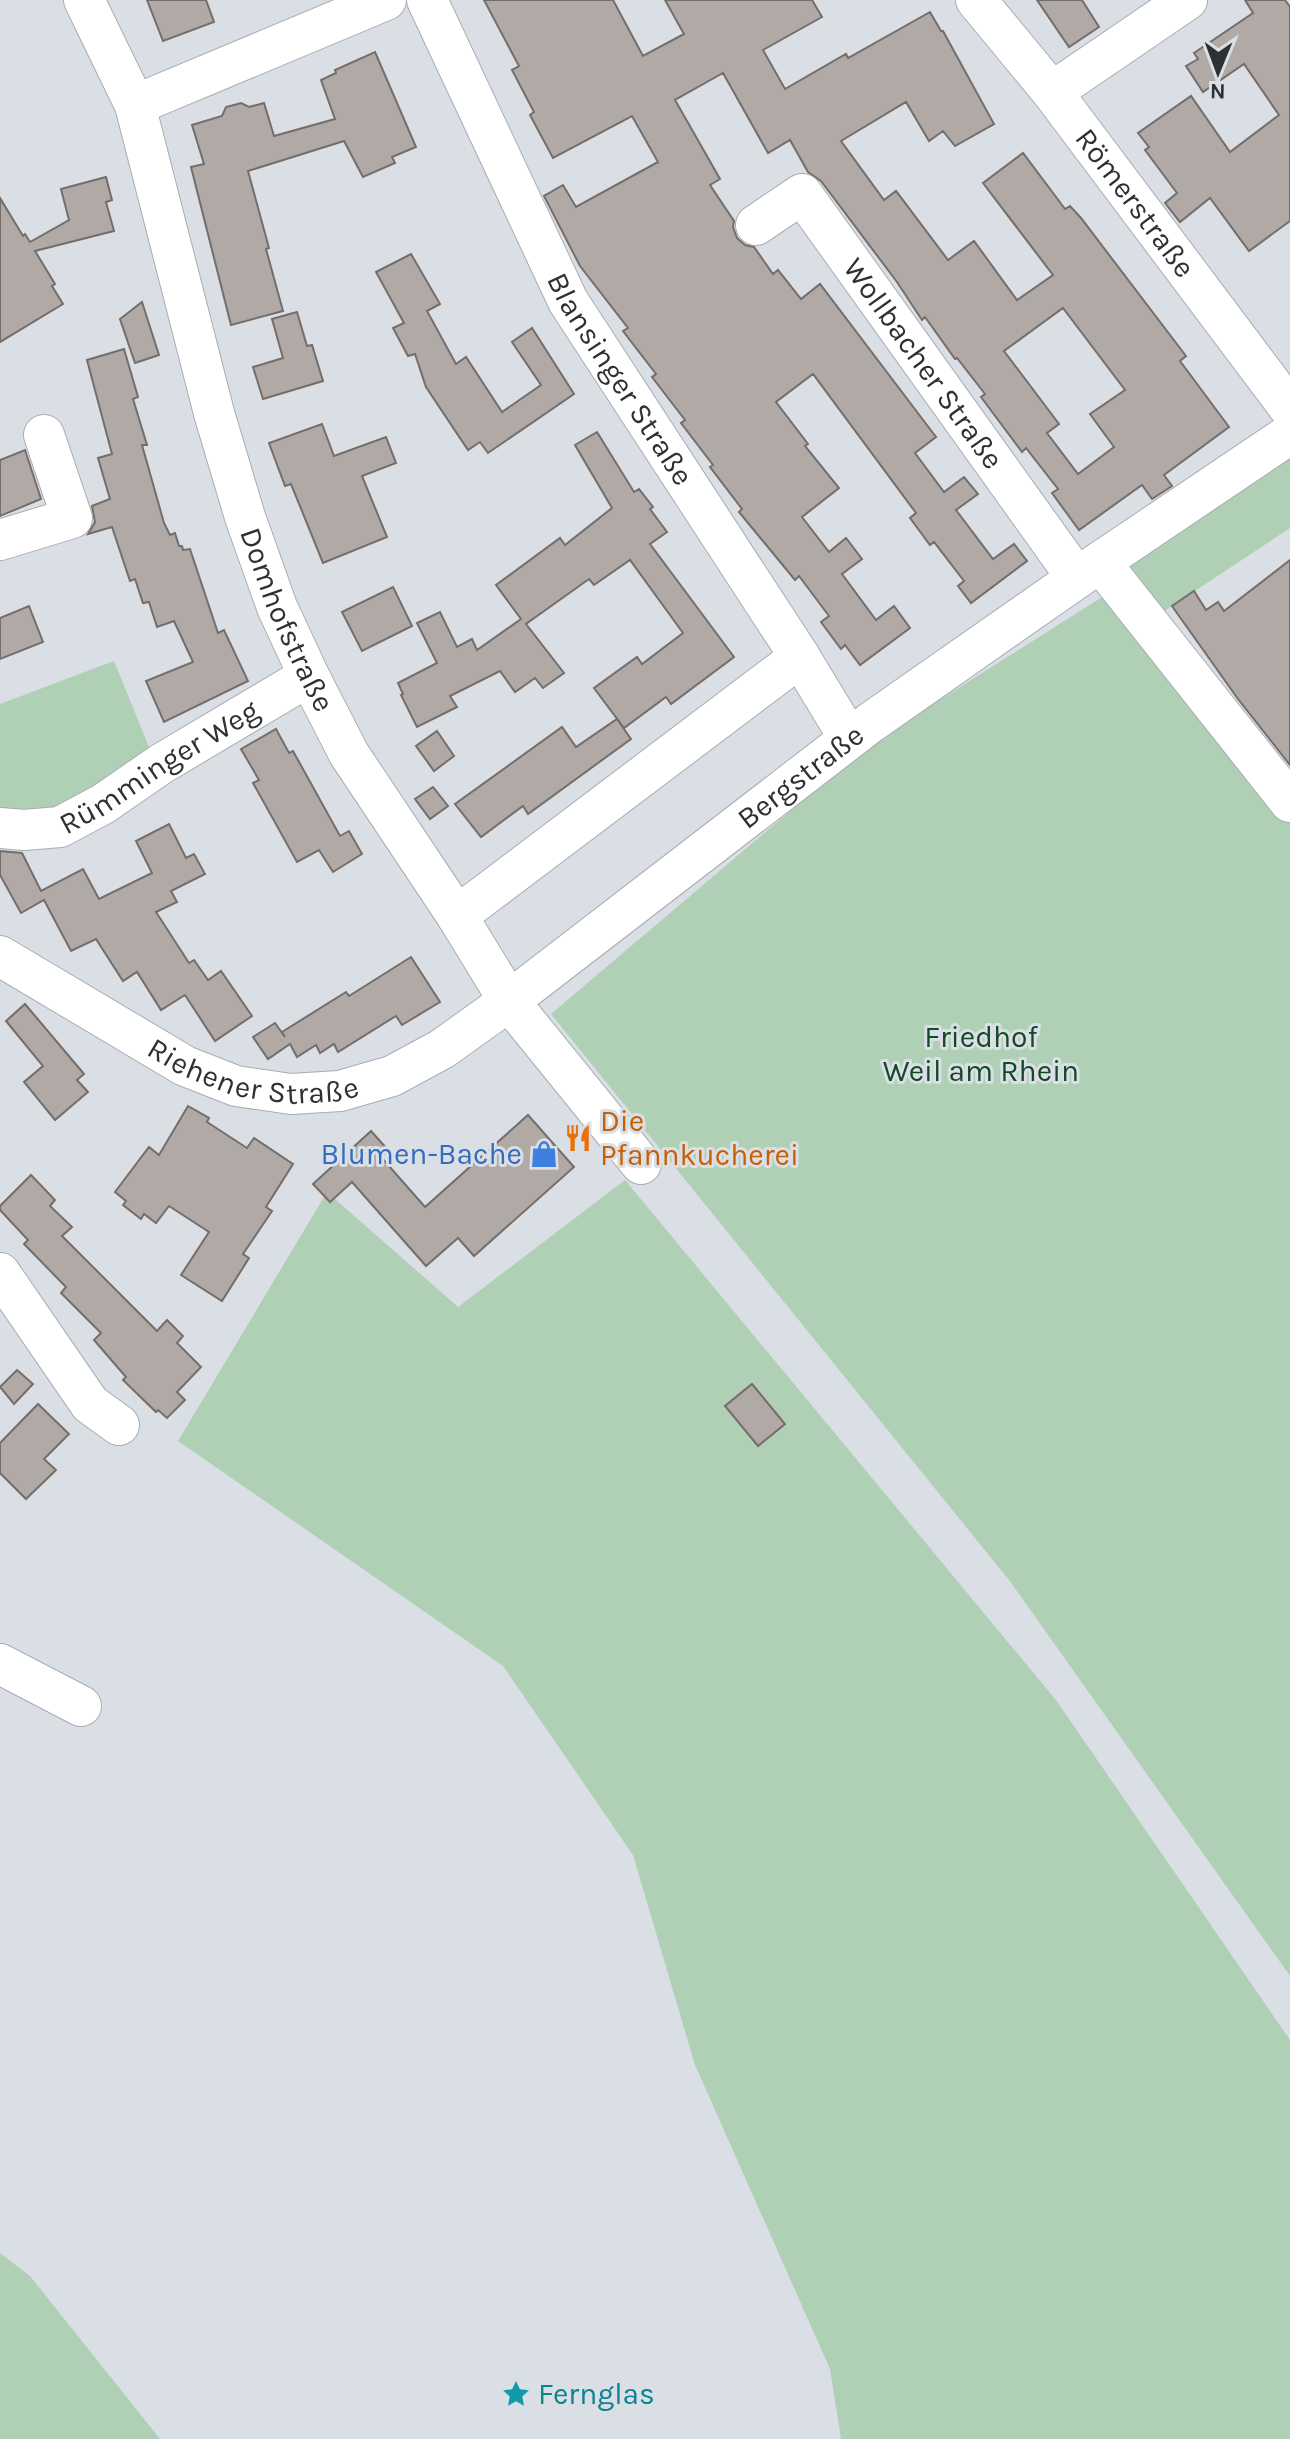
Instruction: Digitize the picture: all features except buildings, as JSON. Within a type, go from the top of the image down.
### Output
[{"type":"street","name":"Domhofstraße","points":[[84,0],[135,105],[214,413],[241,502],[277,607],[309,676],[349,754],[457,916],[509,1001],[641,1164]]},
{"type":"street","points":[[135,105],[386,0]]},
{"type":"street","name":"Blansinger Straße","points":[[427,0],[568,301],[800,657],[849,738]]},
{"type":"street","name":"Römerstraße","points":[[976,0],[1052,92],[1290,409]]},
{"type":"street","points":[[1052,92],[1187,0]]},
{"type":"street","name":"Wollbacher Straße","points":[[756,225],[802,194],[1088,570]]},
{"type":"street","name":"Bergstraße","points":[[509,1001],[849,738],[1088,570],[1290,434]]},
{"type":"street","points":[[0,540],[72,518],[44,435]]},
{"type":"street","points":[[1088,570],[1290,802]]},
{"type":"street","points":[[457,916],[800,657]]},
{"type":"street","name":"Rümminger Weg","points":[[0,828],[60,827],[103,804],[161,764],[309,676]]},
{"type":"street","name":"Riehener Straße","points":[[0,956],[185,1066],[236,1086],[291,1094],[340,1091],[392,1076],[442,1049],[509,1001]]},
{"type":"street","points":[[0,1273],[90,1404],[119,1425]]},
{"type":"street","points":[[0,1664],[81,1706]]},
{"type":"green space","points":[[1290,450],[1290,528],[1148,622],[1100,562]]},
{"type":"green space","name":"Friedhof Weil am Rhein","points":[[1107,594],[1290,818],[1290,1976],[1009,1580],[551,1014],[868,745]]},
{"type":"green space","points":[[114,661],[153,757],[71,811],[10,813],[0,807],[0,704]]},
{"type":"green space","points":[[625,1180],[1056,1700],[1290,2040],[1290,2439],[841,2439],[830,2369],[695,2065],[633,1855],[503,1666],[178,1441],[327,1192],[458,1307]]},
{"type":"green space","points":[[0,2253],[30,2276],[160,2439],[0,2439]]},
{"type":"place","name":"Die Pfannkucherei","points":[[578,1138]]},
{"type":"place","name":"Blumen-Bache","points":[[544,1154]]},
{"type":"place","name":"Fernglas","points":[[516,2394]]}]
